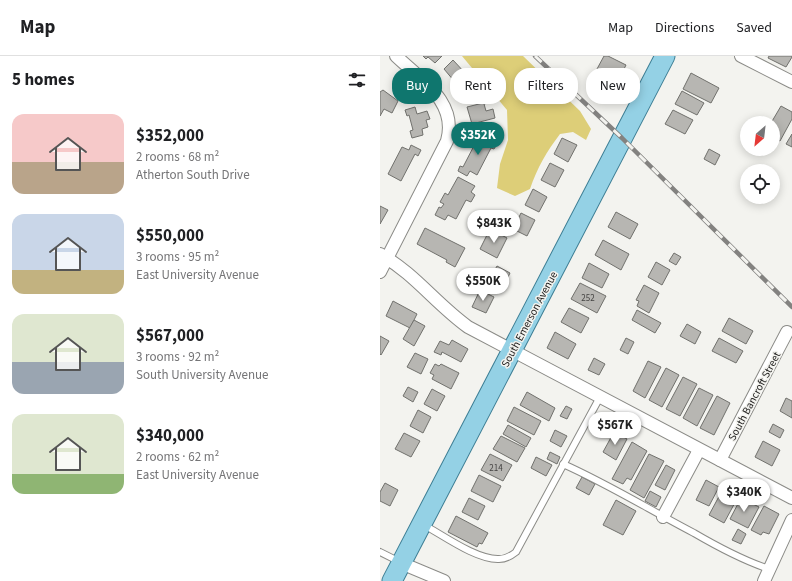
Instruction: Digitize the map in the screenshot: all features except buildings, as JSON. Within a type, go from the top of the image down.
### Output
[{"type":"main road","name":"South Emerson Avenue","points":[[392,581],[666,56]]},
{"type":"street","points":[[380,272],[384,256],[447,141],[450,126],[447,111],[439,98],[396,56]]},
{"type":"street","points":[[741,56],[791,79]]},
{"type":"street","points":[[384,256],[408,273],[444,308],[462,322],[699,450],[792,498]]},
{"type":"street","name":"South Bancroft Street","points":[[720,460],[787,332]]},
{"type":"street","points":[[663,517],[699,450]]},
{"type":"street","points":[[764,581],[768,569],[792,520]]},
{"type":"street","points":[[401,563],[444,581]]},
{"type":"lane","points":[[422,524],[482,556],[500,559],[508,558],[522,545],[563,464],[600,397]]},
{"type":"lane","points":[[563,464],[594,478],[721,548],[768,569]]},
{"type":"lane","points":[[380,552],[401,563]]},
{"type":"shaded area","points":[[462,56],[523,56],[535,68],[514,68],[514,104],[573,104],[580,111],[591,129],[586,140],[573,132],[560,134],[543,160],[530,189],[515,196],[497,188],[500,164],[508,140],[507,110],[502,104],[506,104],[506,68],[472,68]]},
{"type":"railway","points":[[535,56],[622,138],[792,307]]}]
